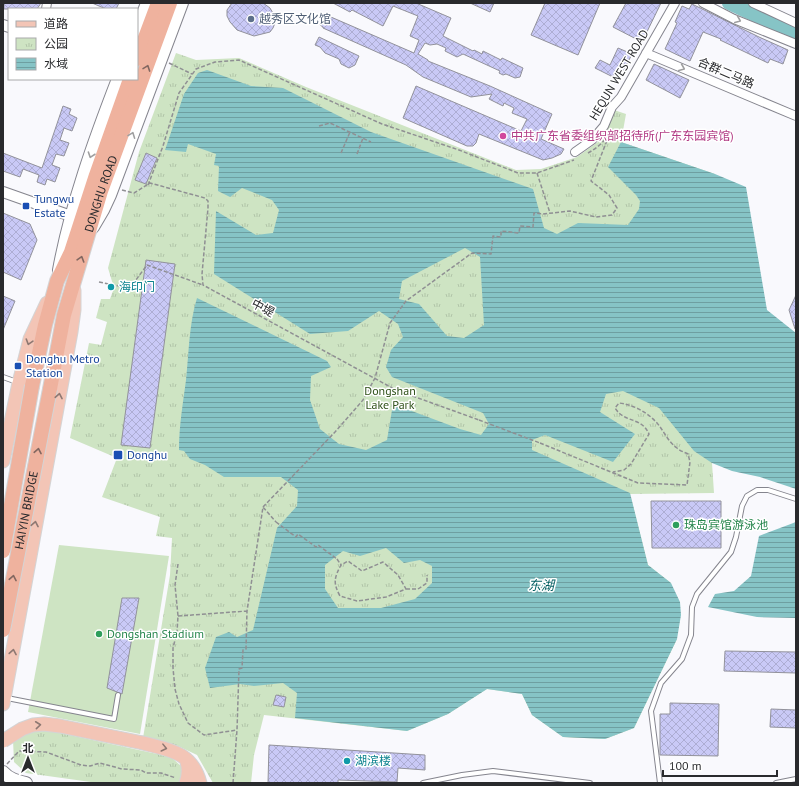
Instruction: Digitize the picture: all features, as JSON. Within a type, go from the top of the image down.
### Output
[{"type":"highway","points":[[138,56],[158,3]]},
{"type":"highway","name":"DONGHU ROAD","points":[[138,78],[170,3]]},
{"type":"highway","name":"DONGHU ROAD","points":[[50,389],[64,315],[128,102],[130,80]]},
{"type":"highway","name":"DONGHU ROAD","points":[[25,384],[45,325],[57,281],[71,252],[137,80]]},
{"type":"highway","name":"HAIYIN BRIDGE","points":[[3,551],[25,384]]},
{"type":"highway","name":"HAIYIN BRIDGE","points":[[3,630],[50,389]]},
{"type":"main road","points":[[138,27],[147,3]]},
{"type":"main road","points":[[89,235],[110,194],[182,3]]},
{"type":"main road","points":[[57,281],[71,216],[118,80]]},
{"type":"main road","points":[[4,693],[71,332],[74,310],[74,284]]},
{"type":"main road","points":[[3,461],[25,384]]},
{"type":"main road","points":[[3,741],[22,729],[32,725],[44,724],[143,743],[171,750],[185,757],[198,773],[200,783]]},
{"type":"main road","points":[[182,782],[188,778],[189,770],[185,757]]},
{"type":"main road","points":[[3,772],[16,781],[26,783]]},
{"type":"street","name":"HEQUN WEST ROAD","points":[[576,155],[604,126],[612,107],[621,97],[675,3]]},
{"type":"street","points":[[703,3],[734,19],[796,44]]},
{"type":"street","points":[[753,3],[796,23]]},
{"type":"street","name":"合群二马路","points":[[646,53],[796,116]]},
{"type":"street","points":[[3,192],[71,216]]},
{"type":"lane","points":[[3,377],[25,384]]},
{"type":"lane","points":[[660,783],[651,711],[661,683],[682,659],[691,635],[692,607],[697,594],[731,552],[736,537],[742,506],[747,496],[757,490],[768,490],[796,499]]},
{"type":"lane","points":[[4,693],[114,719],[118,696]]},
{"type":"lane","points":[[423,783],[462,775],[493,771],[590,783]]},
{"type":"lane","points":[[776,783],[796,779]]},
{"type":"path","points":[[160,60],[192,74]]},
{"type":"path","points":[[148,185],[163,146],[179,94],[192,74],[196,69],[215,62],[239,60],[382,124],[459,150],[518,173],[537,173],[576,155]]},
{"type":"path","points":[[319,126],[330,123],[371,142]]},
{"type":"path","points":[[233,783],[237,730],[239,669],[242,668],[243,650],[246,649],[247,611],[263,507],[335,432],[363,400],[375,378],[390,323],[406,301],[472,253],[491,254],[493,236],[501,237],[502,230],[519,232],[520,226],[533,227],[534,213],[543,214],[570,211],[596,217],[612,215],[617,208],[609,195],[591,181],[611,131]]},
{"type":"path","points":[[341,153],[350,132]]},
{"type":"path","points":[[357,154],[363,138]]},
{"type":"path","points":[[583,156],[595,150],[608,138]]},
{"type":"path","points":[[537,173],[550,213]]},
{"type":"path","points":[[118,189],[134,193],[150,183],[204,198],[208,201],[202,274],[203,285]]},
{"type":"path","name":"中堤","points":[[99,282],[130,288],[147,265],[203,285],[396,390],[540,443],[638,483],[687,485],[690,462],[688,454],[677,449],[666,437],[658,424],[648,415],[630,404],[619,403],[615,408],[618,414],[641,424],[649,434],[631,464],[624,470],[613,472]]},
{"type":"path","points":[[263,507],[276,522],[296,536],[298,534],[316,547],[318,545],[337,559],[341,565]]},
{"type":"path","points":[[406,590],[398,575],[383,562],[362,571],[348,561],[341,565],[335,575],[335,586],[340,596],[357,601],[386,597],[406,590],[418,589],[427,583],[427,575]]},
{"type":"path","points":[[178,564],[176,585],[178,616],[177,632],[173,648],[173,668],[175,689],[179,704],[188,724],[204,735],[237,730]]},
{"type":"path","points":[[178,616],[247,611]]},
{"type":"path","points":[[3,768],[19,751],[46,752],[81,765],[90,766],[100,764],[122,769],[141,770],[146,773],[161,773],[176,778],[182,782]]},
{"type":"green space","name":"东湖","points":[[176,53],[196,60],[239,58],[306,87],[516,170],[541,169],[577,157],[598,142],[614,110],[626,114],[621,142],[715,174],[712,463],[714,493],[630,494],[648,565],[671,583],[677,639],[634,728],[605,739],[563,737],[532,715],[522,694],[487,689],[448,714],[407,731],[264,715],[254,755],[251,783],[213,783],[197,755],[178,746],[143,738],[170,575],[172,538],[156,536],[160,517],[102,497],[117,458],[70,438],[89,343],[101,345],[107,322],[96,318],[101,299],[110,299],[114,288],[108,268],[139,152]]},
{"type":"green space","name":"Dongshan Stadium","points":[[59,545],[169,556],[140,734],[28,712]]},
{"type":"green space","points":[[42,729],[171,757],[181,766],[183,778],[178,783],[98,783],[26,773],[14,762],[13,740],[26,732]]},
{"type":"water","name":"东湖","points":[[207,70],[251,86],[283,88],[371,132],[533,189],[544,228],[557,234],[578,223],[628,225],[639,209],[640,201],[608,167],[621,142],[715,174],[746,187],[767,310],[796,333],[796,489],[760,477],[732,471],[712,463],[694,451],[659,408],[623,391],[606,394],[600,412],[635,434],[613,462],[545,435],[532,440],[532,450],[630,493],[648,565],[671,583],[680,602],[681,615],[677,639],[634,728],[605,739],[563,737],[532,715],[522,694],[487,689],[448,714],[407,731],[295,718],[297,693],[283,683],[254,686],[240,684],[210,688],[205,668],[216,637],[229,632],[237,637],[253,630],[277,528],[297,506],[298,490],[281,477],[224,477],[205,465],[190,459],[184,451],[179,450],[180,423],[191,328],[197,298],[327,361],[331,367],[311,376],[310,400],[320,429],[339,444],[366,450],[387,440],[393,404],[460,429],[481,435],[489,424],[483,413],[392,377],[386,367],[391,350],[403,337],[398,324],[379,311],[348,331],[310,334],[214,274],[216,211],[256,235],[273,233],[279,210],[272,200],[242,188],[230,197],[218,191],[219,166],[214,165],[216,154],[188,144],[186,152],[165,150],[184,94],[198,73]],"holes":[[[465,248],[480,257],[484,325],[464,338],[447,336],[419,304],[399,299],[402,281]],[[386,548],[404,563],[420,560],[432,566],[432,583],[415,599],[381,608],[338,608],[325,589],[325,565],[343,551],[360,556]]]},
{"type":"water","points":[[796,522],[796,618],[757,617],[708,607],[715,594],[734,591],[751,576],[759,536]]},
{"type":"building","points":[[4,3],[41,3],[38,8],[4,9]]},
{"type":"building","points":[[92,3],[119,3],[116,8],[104,8]]},
{"type":"building","name":"越秀区文化馆","points":[[232,3],[263,3],[270,8],[274,15],[275,23],[273,28],[270,32],[254,36],[237,30],[227,16],[227,10]]},
{"type":"building","points":[[333,3],[416,3],[451,18],[443,36],[473,51],[474,50],[482,54],[483,51],[501,60],[502,58],[523,68],[520,77],[515,78],[506,74],[503,75],[499,73],[500,71],[463,54],[457,57],[445,51],[446,48],[437,44],[430,45],[425,43],[418,54],[428,61],[490,86],[552,114],[541,139],[564,149],[561,154],[543,160],[479,134],[476,143],[473,146],[467,146],[403,118],[416,86],[521,131],[527,119],[512,113],[514,108],[504,103],[503,106],[489,99],[492,94],[471,97],[423,77],[406,65],[323,28],[320,25],[324,14],[414,53],[419,40],[410,36],[418,16],[393,6],[383,26],[352,10],[350,12]]},
{"type":"building","points":[[470,3],[494,3],[490,12]]},
{"type":"building","points":[[545,3],[600,3],[578,55],[531,35]]},
{"type":"building","points":[[626,3],[661,3],[642,42],[613,27]]},
{"type":"building","points":[[692,4],[788,50],[783,64],[770,59],[768,63],[720,40],[721,39],[703,32],[690,61],[665,49],[677,23],[675,22],[682,6],[689,9]]},
{"type":"building","points":[[319,37],[359,56],[355,65],[349,68],[341,64],[339,59],[325,53],[320,47],[315,45]]},
{"type":"building","points":[[618,48],[632,54],[619,80],[595,68],[600,60],[610,65]]},
{"type":"building","points":[[654,64],[689,80],[680,98],[646,80]]},
{"type":"building","points":[[63,106],[71,109],[69,114],[77,118],[72,131],[64,128],[60,140],[69,143],[64,156],[56,154],[52,165],[60,168],[55,182],[47,179],[45,185],[37,182],[39,175],[23,169],[20,177],[3,171],[3,153],[42,168]]},
{"type":"building","points":[[146,153],[157,158],[146,184],[135,180]]},
{"type":"building","points":[[3,213],[30,224],[37,240],[21,280],[3,272]]},
{"type":"building","points":[[146,260],[175,264],[150,448],[121,445]]},
{"type":"building","points":[[796,295],[796,328],[795,329],[789,310]]},
{"type":"building","points":[[3,296],[15,301],[3,330]]},
{"type":"building","points":[[651,501],[721,501],[721,548],[652,548]]},
{"type":"building","points":[[122,598],[139,598],[122,694],[107,688]]},
{"type":"building","points":[[725,651],[796,652],[796,673],[724,671]]},
{"type":"building","points":[[276,695],[286,697],[284,707],[273,705]]},
{"type":"building","points":[[670,703],[719,704],[718,756],[660,755],[660,714],[670,714]]},
{"type":"building","points":[[771,709],[796,710],[796,728],[770,727]]},
{"type":"building","name":"湖滨楼","points":[[269,745],[425,755],[425,770],[398,768],[397,782],[338,780],[338,783],[268,783]]},
{"type":"waterway","points":[[729,3],[796,34]]},
{"type":"place","name":"越秀区文化馆","points":[[251,19]]},
{"type":"place","name":"中共广东省委组织部招待所(广东东园宾馆)","points":[[503,136]]},
{"type":"place","name":"Tungwu Estate","points":[[26,206]]},
{"type":"place","name":"海印门","points":[[111,287]]},
{"type":"place","name":"Donghu Metro Station","points":[[18,366]]},
{"type":"place","name":"Donghu","points":[[118,455]]},
{"type":"place","name":"珠岛宾馆游泳池","points":[[676,525]]},
{"type":"place","name":"Dongshan Stadium","points":[[99,634]]},
{"type":"place","name":"湖滨楼","points":[[347,761]]},
{"type":"park label","name":"Dongshan Lake Park","points":[[390,398]]}]
